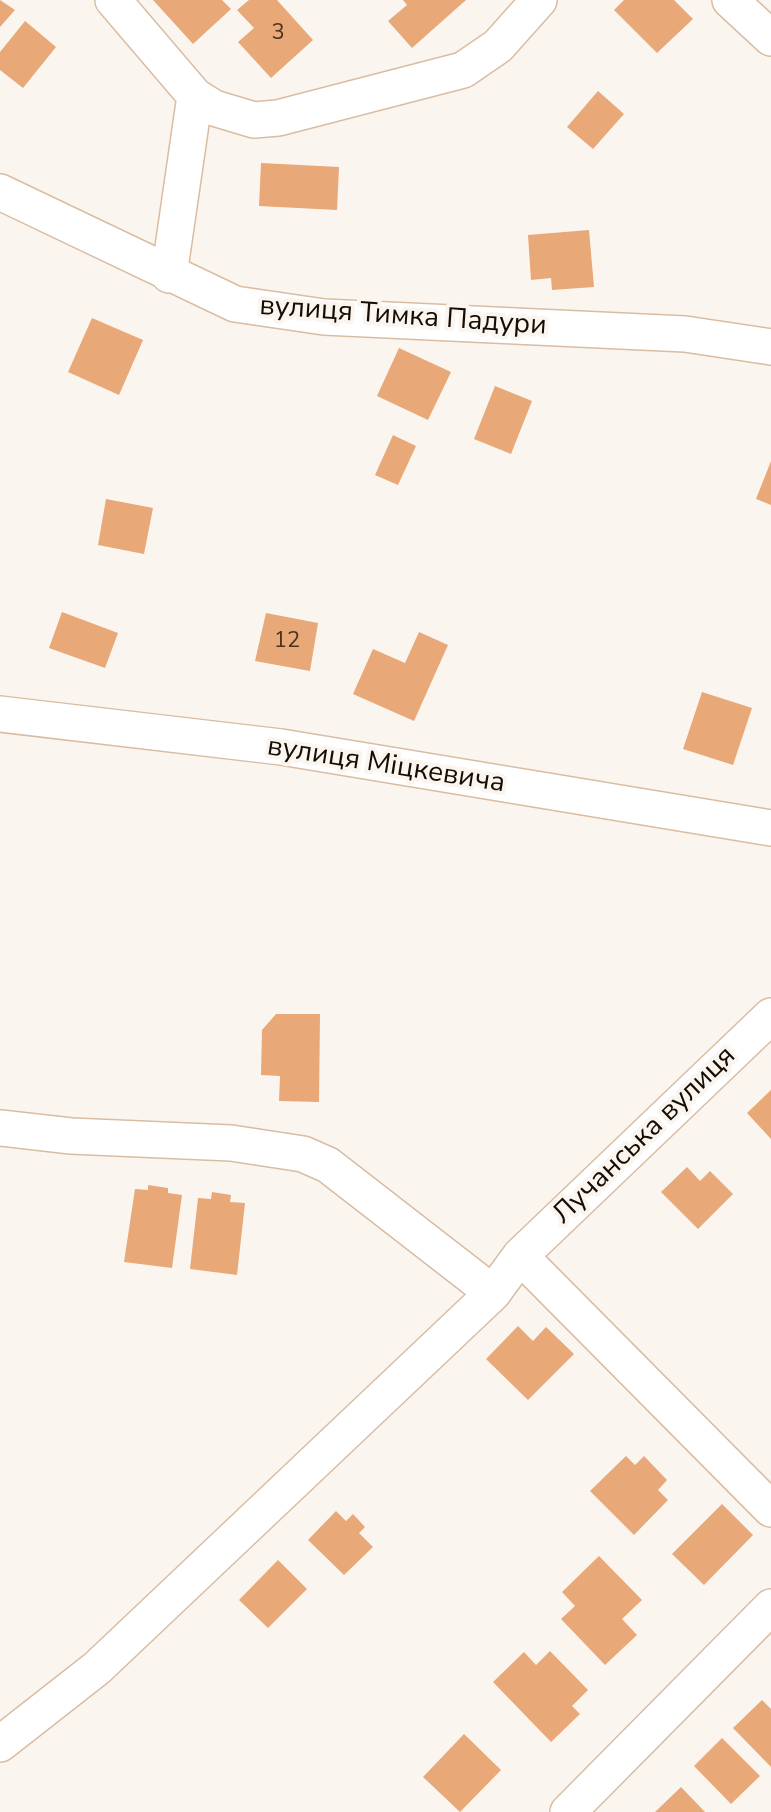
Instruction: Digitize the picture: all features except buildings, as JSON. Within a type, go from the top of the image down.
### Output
[{"type":"street","points":[[112,0],[195,96],[214,108],[254,120],[278,118],[463,70],[498,46],[539,0]]},
{"type":"street","points":[[730,0],[771,38]]},
{"type":"street","points":[[169,275],[195,96]]},
{"type":"street","name":"вулиця Тимка Падури","points":[[0,192],[235,304],[324,317],[685,334],[771,347]]},
{"type":"street","name":"вулиця Міцкевича","points":[[0,714],[281,748],[771,828]]},
{"type":"street","name":"Лучанська вулиця","points":[[0,1744],[97,1668],[493,1293],[520,1256],[771,1016]]},
{"type":"street","points":[[0,1128],[71,1136],[232,1143],[302,1154],[328,1165],[493,1293]]},
{"type":"street","points":[[520,1256],[771,1510]]},
{"type":"street","points":[[568,1812],[771,1608]]}]
